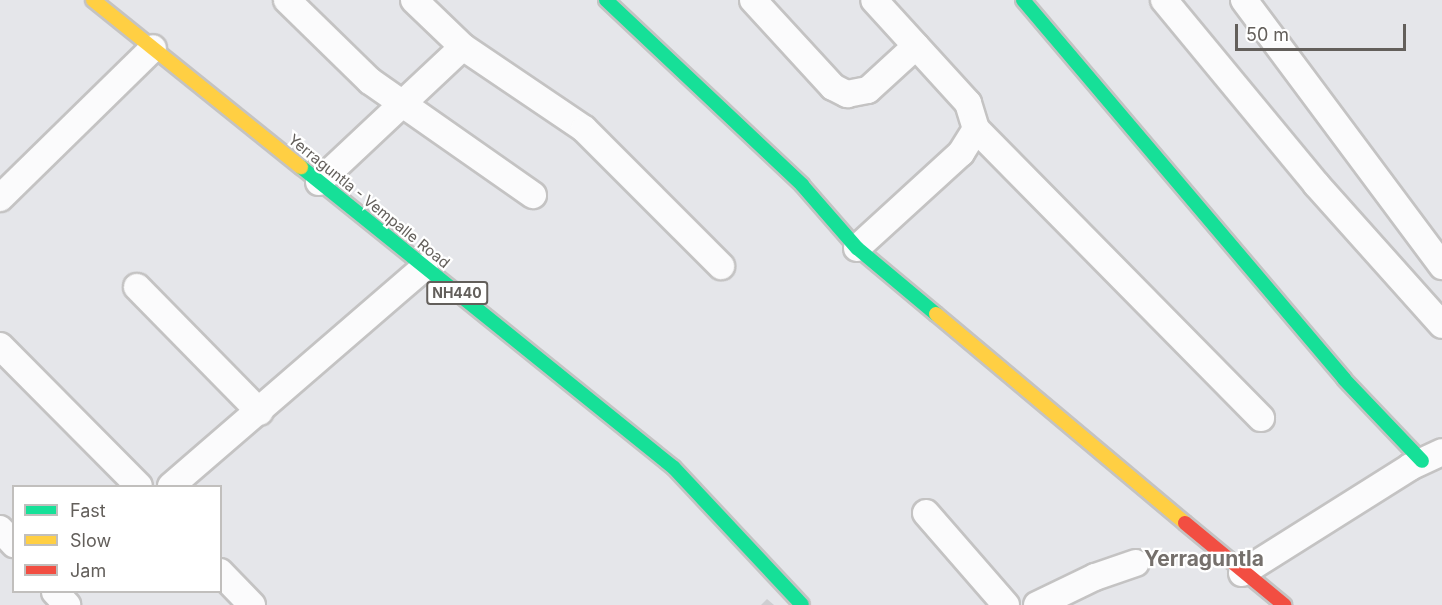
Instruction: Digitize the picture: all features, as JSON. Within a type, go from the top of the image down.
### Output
[{"type":"main road","name":"Yerraguntla - Vempalle Road","points":[[93,0],[674,468],[802,605]]},
{"type":"main road","points":[[606,0],[802,185],[857,248],[1242,573],[1284,605]]},
{"type":"main road","points":[[1023,0],[1344,379],[1432,456]]},
{"type":"street","points":[[286,0],[348,63],[533,195]]},
{"type":"street","points":[[414,0],[463,46],[584,129],[721,266]]},
{"type":"street","points":[[753,0],[833,87],[847,94],[868,90],[916,46]]},
{"type":"street","points":[[874,0],[968,103],[976,129],[1261,418]]},
{"type":"street","points":[[1164,0],[1316,184],[1442,325]]},
{"type":"street","points":[[1244,0],[1442,266]]},
{"type":"street","points":[[319,182],[400,102],[463,46]]},
{"type":"street","points":[[0,198],[153,48]]},
{"type":"street","points":[[857,248],[961,153],[976,129]]},
{"type":"street","points":[[172,485],[260,412],[425,267]]},
{"type":"street","points":[[137,287],[260,412]]},
{"type":"street","points":[[0,346],[138,485]]},
{"type":"street","points":[[1242,573],[1432,456]]},
{"type":"street","points":[[926,513],[1006,605]]},
{"type":"street","points":[[0,529],[12,542]]},
{"type":"street","points":[[1037,605],[1095,577],[1136,564]]},
{"type":"street","points":[[222,574],[252,605]]},
{"type":"street","points":[[57,593],[67,605]]},
{"type":"building","points":[[767,599],[774,605],[761,605]]},
{"type":"traffic: fast","points":[[606,0],[802,185],[857,248],[936,314]]},
{"type":"traffic: fast","points":[[1023,0],[1344,379],[1422,461]]},
{"type":"traffic: fast","points":[[301,167],[674,468],[802,605]]},
{"type":"traffic: slow","points":[[93,0],[301,167]]},
{"type":"traffic: slow","points":[[936,314],[1185,523]]},
{"type":"traffic: jam","points":[[1185,523],[1284,605]]},
{"type":"district","name":"Yerraguntla","points":[[1204,559]]}]
